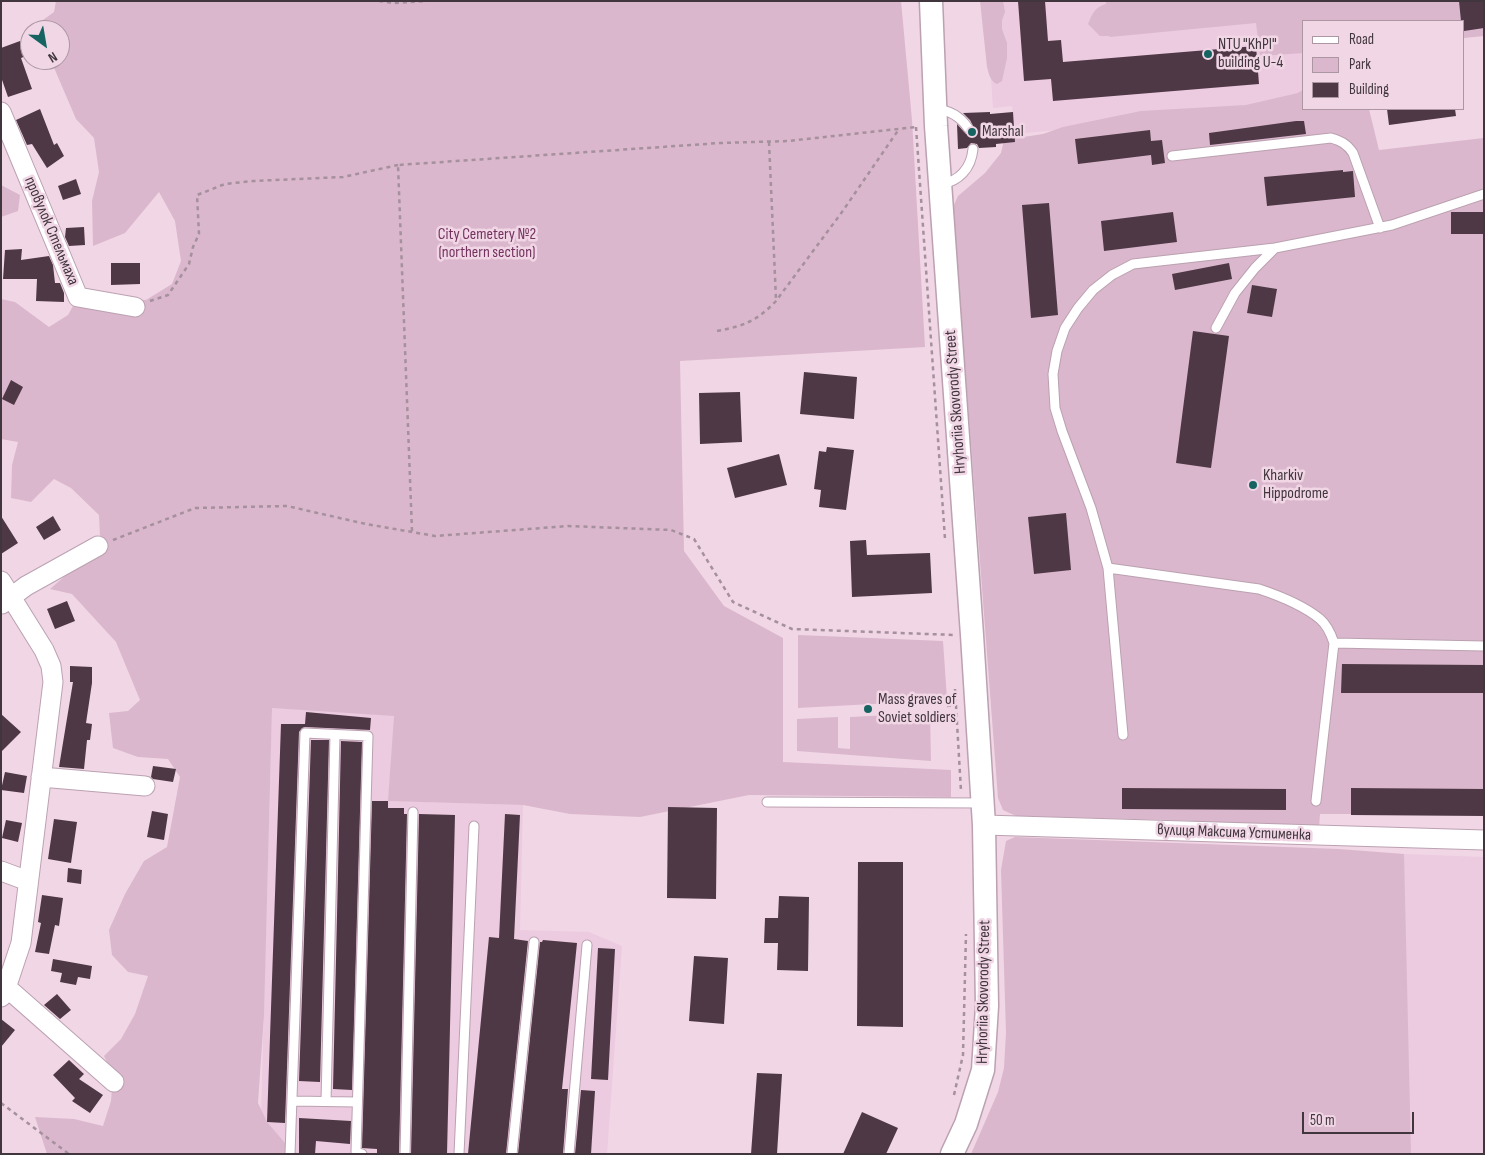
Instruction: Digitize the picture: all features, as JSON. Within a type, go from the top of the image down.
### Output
[{"type":"street","name":"Hryhoriia Skovorody Street","points":[[931,1],[935,109],[972,635],[972,802],[984,826],[987,1006],[983,1070],[966,1124],[952,1154]]},
{"type":"street","name":"провулок Стельмаха","points":[[1,112],[78,297],[135,306]]},
{"type":"street","points":[[6,601],[26,586],[98,546]]},
{"type":"street","points":[[1,581],[6,601],[44,650],[51,666],[53,682],[21,944],[4,992],[114,1082]]},
{"type":"street","points":[[41,777],[145,786]]},
{"type":"street","name":"вулиця Максима Устименка","points":[[984,826],[1484,840]]},
{"type":"street","points":[[1,872],[28,882]]},
{"type":"lane","points":[[935,109],[952,113],[961,119],[968,128]]},
{"type":"lane","points":[[1172,156],[1331,138],[1341,141],[1353,153],[1380,228]]},
{"type":"lane","points":[[940,185],[952,182],[964,172],[970,163],[973,150]]},
{"type":"lane","points":[[1123,735],[1108,568],[1091,508],[1062,432],[1055,408],[1053,374],[1057,351],[1065,328],[1078,308],[1093,290],[1112,275],[1133,264],[1275,248],[1380,228],[1484,194]]},
{"type":"lane","points":[[1216,328],[1235,293],[1255,268],[1275,248]]},
{"type":"lane","points":[[1108,568],[1259,589],[1282,596],[1321,620],[1328,629],[1334,643],[1316,801]]},
{"type":"lane","points":[[1334,643],[1484,646]]},
{"type":"lane","points":[[290,1154],[305,734],[368,736],[356,1152],[362,1154]]},
{"type":"lane","points":[[326,1101],[335,734]]},
{"type":"lane","points":[[768,802],[972,802]]},
{"type":"lane","points":[[406,1154],[413,812]]},
{"type":"lane","points":[[459,1154],[474,826]]},
{"type":"lane","points":[[512,1154],[534,942]]},
{"type":"lane","points":[[569,1154],[586,945]]},
{"type":"lane","points":[[292,1101],[358,1102]]},
{"type":"path","points":[[379,1],[393,3],[428,1]]},
{"type":"path","points":[[135,306],[168,294],[190,264],[199,234],[197,195],[225,184],[343,177],[398,165],[720,143],[769,142],[916,127],[945,546]]},
{"type":"path","points":[[717,331],[739,327],[753,320],[764,314],[776,301],[842,212],[899,129]]},
{"type":"path","points":[[769,142],[776,301]]},
{"type":"path","points":[[398,165],[412,531]]},
{"type":"path","points":[[98,546],[195,508],[287,506],[366,524],[435,536],[568,526],[671,530],[694,539],[732,602],[792,629],[972,635]]},
{"type":"path","points":[[792,629],[792,634]]},
{"type":"path","points":[[955,688],[956,706],[972,802]]},
{"type":"path","points":[[947,706],[956,706]]},
{"type":"path","points":[[953,1102],[963,1055],[966,934]]},
{"type":"path","points":[[1,1103],[69,1154]]},
{"type":"shaded area","points":[[986,1],[1384,1],[1302,20],[1302,105],[1016,134],[1012,106],[993,108]]},
{"type":"shaded area","points":[[272,708],[394,711],[392,801],[523,805],[520,930],[589,932],[622,946],[607,1154],[260,1154]]},
{"type":"shaded area","points":[[1348,852],[1484,857],[1484,1154],[1350,1154]]},
{"type":"green space","name":"City Cemetery №2 (northern section)","points":[[56,1],[901,1],[912,120],[925,347],[680,361],[684,551],[724,606],[783,638],[783,762],[951,770],[951,797],[749,795],[640,817],[570,814],[523,805],[388,801],[394,716],[272,708],[264,1015],[258,1103],[267,1122],[290,1149],[299,1154],[47,1154],[35,1117],[74,1119],[103,1126],[111,1101],[113,1074],[104,1056],[121,1039],[135,1014],[148,976],[128,972],[112,955],[109,930],[125,894],[144,861],[167,847],[180,777],[168,759],[138,757],[113,748],[109,713],[128,711],[140,700],[116,642],[72,594],[50,589],[72,570],[100,538],[99,515],[71,488],[54,479],[31,502],[11,498],[12,465],[18,442],[1,439],[1,299],[15,302],[49,327],[68,315],[78,297],[146,300],[172,284],[181,261],[175,221],[159,192],[125,233],[93,246],[92,201],[99,172],[94,138],[76,119],[55,70],[70,70],[70,20],[43,20],[54,12]]},
{"type":"green space","points":[[980,1],[1003,1],[1005,12],[1002,20],[1002,29],[1007,43],[1007,58],[1002,81],[997,84],[991,79],[987,67]]},
{"type":"green space","points":[[1106,1],[1484,1],[1484,36],[1465,38],[1465,20],[1302,20],[1302,53],[1260,56],[1256,23],[1110,37],[1100,36],[1088,24],[1094,11],[1106,4]]},
{"type":"green space","name":"Kharkiv Hippodrome","points":[[1302,90],[1302,110],[1369,110],[1379,150],[1484,138],[1484,814],[1320,814],[1319,827],[1173,820],[1016,816],[1003,810],[998,798],[953,207],[958,196],[985,173],[1001,153],[1004,140],[1043,134],[1063,127],[1141,111],[1246,105],[1298,93]]},
{"type":"green space","points":[[1,185],[20,195],[18,211],[1,217]]},
{"type":"green space","points":[[798,635],[943,641],[947,700],[798,708]]},
{"type":"green space","points":[[930,713],[931,761],[797,751],[797,719],[838,717],[838,748],[850,749],[850,717]]},
{"type":"green space","points":[[1015,837],[1339,849],[1404,854],[1411,1154],[971,1154],[998,1092],[1004,1068],[1006,1033],[1001,870],[1006,841]]},
{"type":"building","name":"NTU \"KhPI\" building U-4","points":[[1018,1],[1045,1],[1048,41],[1061,40],[1063,62],[1256,46],[1259,84],[1053,101],[1051,79],[1024,81]]},
{"type":"building","points":[[1459,1],[1484,1],[1484,28],[1465,31],[1465,20],[1461,20]]},
{"type":"building","points":[[20,41],[20,70],[25,70],[32,89],[8,97],[1,77],[1,48]]},
{"type":"building","points":[[40,109],[54,145],[57,143],[64,156],[47,168],[32,144],[27,145],[16,120]]},
{"type":"building","points":[[1387,110],[1455,110],[1456,116],[1389,125]]},
{"type":"building","points":[[990,112],[990,114],[1013,112],[1015,142],[996,144],[996,147],[979,148],[977,144],[971,143],[967,148],[958,149],[957,124],[966,134],[972,133],[974,128],[970,120],[963,113]]},
{"type":"building","points":[[1304,121],[1306,134],[1210,145],[1209,133]]},
{"type":"building","points":[[1150,130],[1151,141],[1162,140],[1165,163],[1152,165],[1151,155],[1078,164],[1075,139]]},
{"type":"building","points":[[1343,170],[1343,172],[1353,171],[1355,197],[1267,206],[1264,177]]},
{"type":"building","points":[[76,179],[81,194],[63,200],[58,186]]},
{"type":"building","points":[[1049,203],[1058,315],[1031,318],[1022,205]]},
{"type":"building","points":[[1173,212],[1177,242],[1104,251],[1101,221]]},
{"type":"building","points":[[1451,212],[1484,212],[1484,234],[1451,234]]},
{"type":"building","points":[[84,227],[85,245],[69,246],[65,237],[66,228]]},
{"type":"building","points":[[22,249],[21,260],[49,256],[53,265],[55,283],[60,283],[64,293],[64,302],[36,301],[37,279],[3,279],[5,250]]},
{"type":"building","points":[[111,263],[140,263],[140,284],[111,285]]},
{"type":"building","points":[[1229,263],[1232,279],[1175,290],[1172,274]]},
{"type":"building","points":[[1252,285],[1277,289],[1272,317],[1247,313]]},
{"type":"building","points":[[1193,331],[1229,336],[1211,468],[1176,463]]},
{"type":"building","points":[[804,372],[857,377],[854,419],[800,414]]},
{"type":"building","points":[[11,380],[23,387],[14,405],[2,399]]},
{"type":"building","points":[[740,392],[742,442],[700,444],[699,393]]},
{"type":"building","points":[[827,447],[854,450],[846,510],[819,507],[821,490],[814,489],[819,451],[826,452]]},
{"type":"building","points":[[779,454],[787,485],[735,498],[727,468]]},
{"type":"building","points":[[1066,513],[1071,570],[1034,574],[1028,517]]},
{"type":"building","points":[[1,516],[18,543],[1,554]]},
{"type":"building","points":[[53,516],[61,530],[44,540],[36,527]]},
{"type":"building","points":[[866,540],[867,555],[930,553],[932,593],[852,597],[850,541]]},
{"type":"building","points":[[67,601],[75,621],[55,629],[47,609]]},
{"type":"building","points":[[1342,664],[1484,665],[1484,693],[1341,693]]},
{"type":"building","points":[[70,666],[92,667],[92,683],[86,723],[92,724],[90,740],[87,740],[84,769],[59,767],[73,682],[70,682]]},
{"type":"building","points":[[306,712],[371,718],[370,730],[305,727],[299,732],[285,1123],[267,1122],[281,724],[305,724]]},
{"type":"building","points":[[1,714],[21,732],[1,752]]},
{"type":"building","points":[[311,740],[329,740],[320,1082],[299,1081]]},
{"type":"building","points":[[341,741],[362,742],[352,1090],[333,1089]]},
{"type":"building","points":[[153,766],[176,769],[173,782],[153,779],[151,777]]},
{"type":"building","points":[[5,772],[27,776],[24,793],[1,790]]},
{"type":"building","points":[[1122,788],[1286,789],[1286,810],[1122,809]]},
{"type":"building","points":[[1351,788],[1484,789],[1484,816],[1351,815]]},
{"type":"building","points":[[372,801],[388,801],[388,808],[404,808],[404,814],[407,814],[399,1154],[377,1154],[377,1149],[362,1148]]},
{"type":"building","points":[[668,807],[717,808],[716,899],[667,898]]},
{"type":"building","points":[[152,811],[168,814],[164,840],[147,837]]},
{"type":"building","points":[[419,814],[455,815],[447,1154],[411,1154]]},
{"type":"building","points":[[505,814],[520,815],[514,939],[528,941],[506,1154],[468,1154],[489,937],[499,938]]},
{"type":"building","points":[[54,819],[77,822],[71,863],[48,859]]},
{"type":"building","points":[[6,820],[22,823],[18,842],[2,838]]},
{"type":"building","points":[[858,862],[903,862],[903,1027],[857,1026]]},
{"type":"building","points":[[68,868],[82,870],[81,884],[67,882]]},
{"type":"building","points":[[42,895],[63,898],[59,926],[55,925],[49,954],[35,952],[41,923],[38,922]]},
{"type":"building","points":[[779,896],[809,897],[808,971],[777,970],[778,943],[764,943],[765,918],[778,918]]},
{"type":"building","points":[[543,940],[577,943],[562,1089],[568,1089],[563,1154],[518,1154],[540,942]]},
{"type":"building","points":[[598,948],[615,949],[608,1080],[591,1079]]},
{"type":"building","points":[[694,956],[728,958],[724,1024],[689,1021]]},
{"type":"building","points":[[53,959],[92,966],[90,979],[78,977],[76,985],[60,982],[62,973],[51,971]]},
{"type":"building","points":[[57,994],[71,1010],[60,1019],[44,1005]]},
{"type":"building","points":[[1,1019],[15,1030],[1,1047]]},
{"type":"building","points":[[69,1060],[84,1074],[79,1079],[103,1095],[90,1113],[72,1101],[75,1098],[53,1075]]},
{"type":"building","points":[[757,1073],[782,1074],[777,1154],[751,1154]]},
{"type":"building","points":[[581,1090],[595,1091],[591,1154],[575,1154]]},
{"type":"building","points":[[862,1112],[898,1128],[886,1154],[843,1154]]},
{"type":"building","points":[[299,1118],[351,1121],[350,1144],[316,1141],[315,1154],[299,1154]]},
{"type":"place","name":"NTU \"KhPI\" building U-4","points":[[1208,54]]},
{"type":"place","name":"Marshal","points":[[972,132]]},
{"type":"place","name":"Kharkiv Hippodrome","points":[[1253,485]]},
{"type":"place","name":"Mass graves of Soviet soldiers","points":[[868,709]]}]
